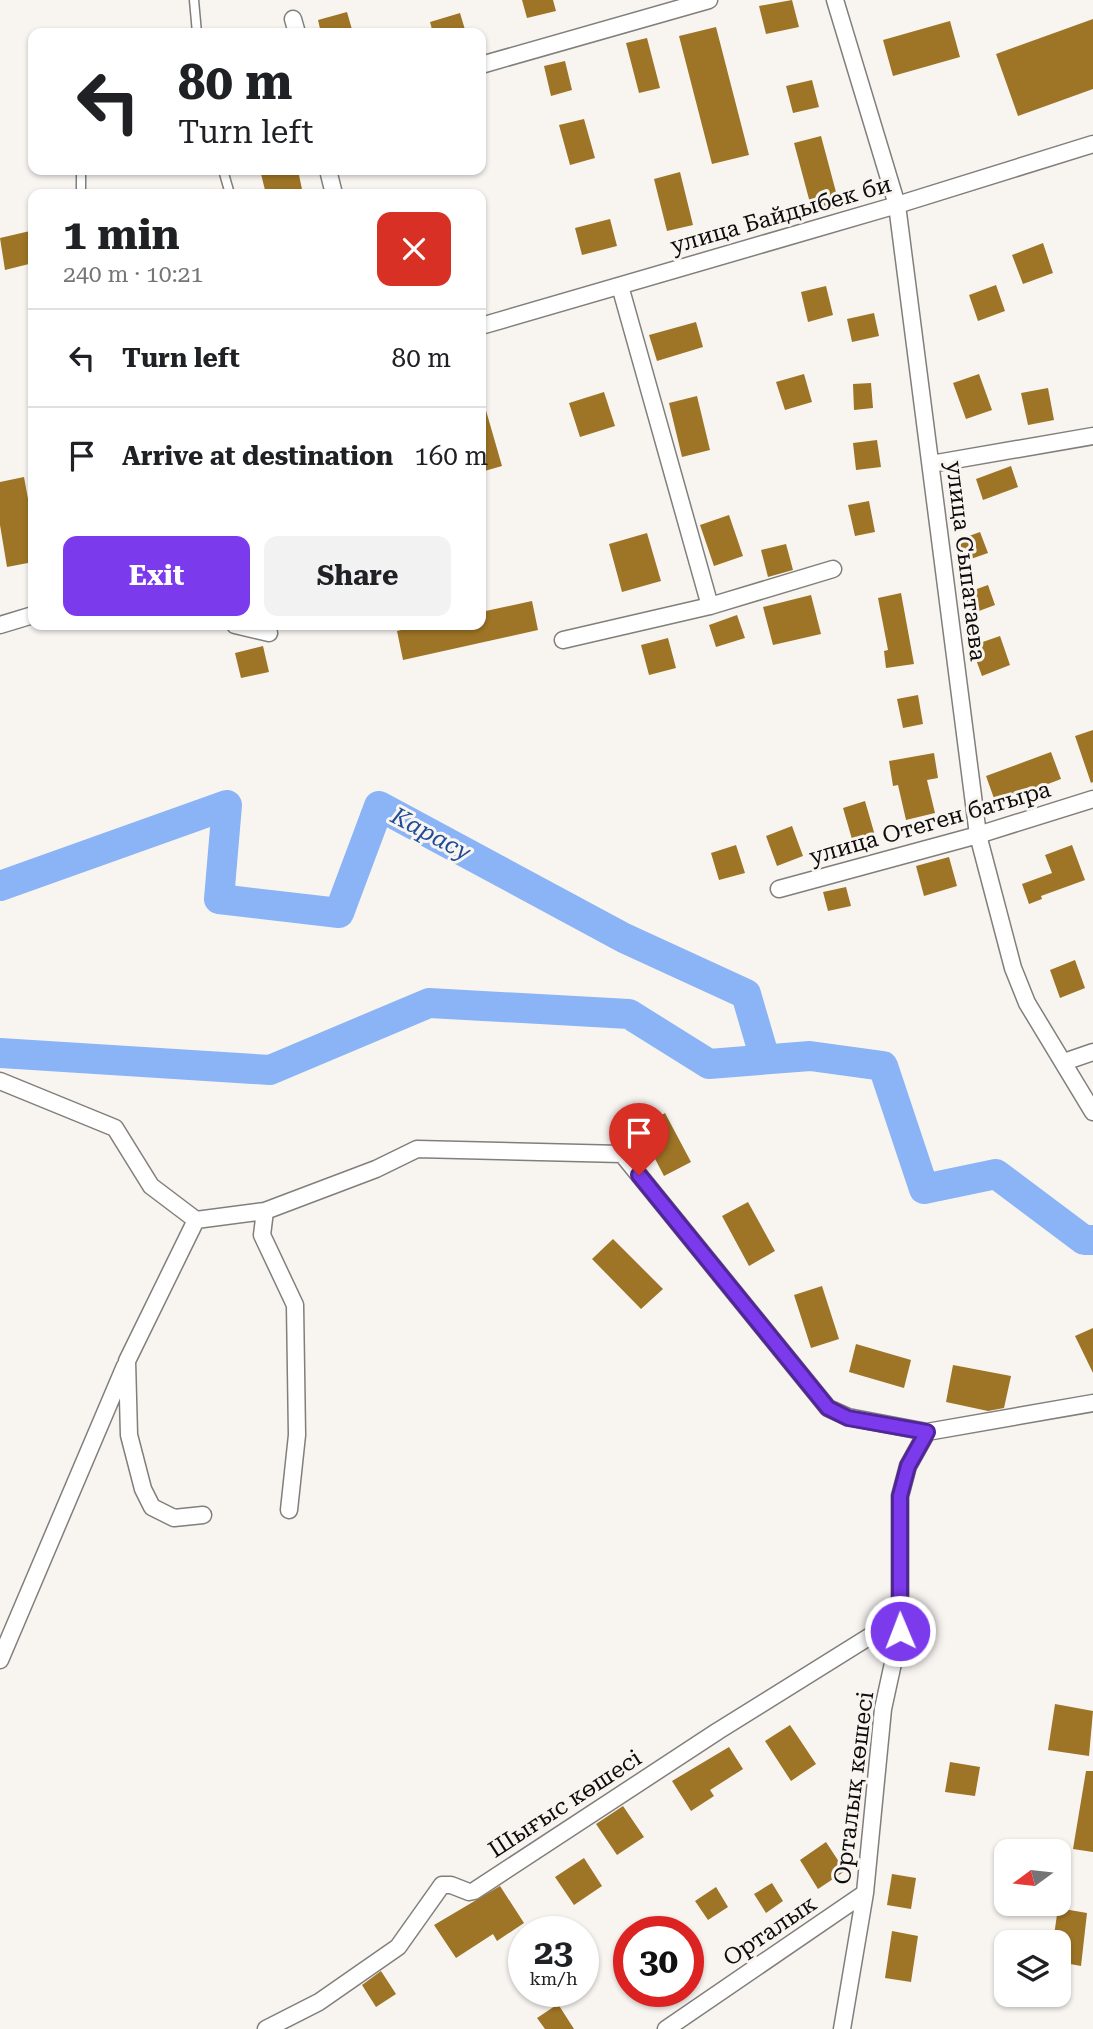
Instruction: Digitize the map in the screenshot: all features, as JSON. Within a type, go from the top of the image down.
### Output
[{"type":"street","points":[[486,64],[709,0]]},
{"type":"street","name":"улица Сыпатаева","points":[[835,0],[897,205],[978,835],[1013,968],[1027,1003],[1093,1112]]},
{"type":"street","name":"улица Байдыбек би","points":[[486,325],[897,205],[1093,144]]},
{"type":"street","points":[[620,286],[710,606]]},
{"type":"street","points":[[931,464],[1093,436]]},
{"type":"street","points":[[563,640],[710,606],[833,569]]},
{"type":"street","points":[[0,625],[28,617]]},
{"type":"street","points":[[259,630],[269,632]]},
{"type":"street","name":"улица Отеген батыра","points":[[779,888],[978,835],[1093,799]]},
{"type":"street","points":[[1064,1062],[1093,1052]]},
{"type":"street","points":[[0,1082],[115,1128],[151,1186],[196,1220],[265,1211],[376,1169],[417,1149],[622,1154],[828,1408],[848,1418],[927,1432],[1093,1403]]},
{"type":"street","points":[[265,1211],[262,1234],[295,1305],[297,1435],[289,1510]]},
{"type":"street","points":[[0,1660],[127,1361],[196,1220]]},
{"type":"street","points":[[127,1361],[129,1434],[143,1489],[152,1507],[174,1517],[203,1515]]},
{"type":"street","name":"Орталық көшесі","points":[[842,2029],[865,1894],[883,1709],[897,1656],[900,1496],[908,1466],[927,1432]]},
{"type":"street","name":"Шығыс көшесі","points":[[266,2029],[285,2022],[319,2002],[398,1947],[442,1885],[474,1891],[718,1731],[872,1635],[900,1605]]},
{"type":"street","name":"Орталык","points":[[666,2029],[865,1894]]},
{"type":"lane","points":[[194,0],[197,28]]},
{"type":"building","points":[[522,0],[553,0],[556,11],[527,18]]},
{"type":"building","points":[[792,0],[799,27],[766,34],[759,6]]},
{"type":"building","points":[[347,12],[352,28],[320,28],[318,20]]},
{"type":"building","points":[[460,13],[464,28],[432,28],[430,22]]},
{"type":"building","points":[[1093,19],[1093,89],[1018,116],[996,54]]},
{"type":"building","points":[[950,21],[960,57],[893,76],[883,40]]},
{"type":"building","points":[[716,27],[749,155],[712,164],[679,36]]},
{"type":"building","points":[[647,38],[660,88],[639,93],[626,43]]},
{"type":"building","points":[[565,61],[572,90],[551,96],[544,66]]},
{"type":"building","points":[[812,80],[819,107],[793,113],[786,86]]},
{"type":"building","points":[[584,119],[595,158],[570,165],[559,125]]},
{"type":"building","points":[[821,136],[840,207],[813,214],[794,143]]},
{"type":"building","points":[[680,172],[693,225],[667,231],[654,179]]},
{"type":"building","points":[[261,175],[299,175],[302,189],[265,189]]},
{"type":"building","points":[[610,219],[617,246],[582,255],[575,228]]},
{"type":"building","points":[[28,231],[28,264],[5,270],[0,238]]},
{"type":"building","points":[[1043,243],[1053,273],[1023,284],[1012,255]]},
{"type":"building","points":[[996,285],[1005,311],[978,321],[969,295]]},
{"type":"building","points":[[826,286],[833,315],[808,322],[801,292]]},
{"type":"building","points":[[874,313],[879,336],[852,342],[847,319]]},
{"type":"building","points":[[696,322],[703,347],[657,361],[649,335]]},
{"type":"building","points":[[804,374],[812,402],[785,410],[776,382]]},
{"type":"building","points":[[979,374],[992,410],[966,419],[953,383]]},
{"type":"building","points":[[871,383],[873,408],[854,410],[853,384]]},
{"type":"building","points":[[1048,388],[1054,420],[1028,425],[1021,393]]},
{"type":"building","points":[[604,392],[615,426],[580,437],[569,403]]},
{"type":"building","points":[[697,396],[710,450],[682,457],[669,403]]},
{"type":"building","points":[[486,410],[502,466],[486,471]]},
{"type":"building","points":[[877,440],[881,467],[856,470],[853,443]]},
{"type":"building","points":[[1011,466],[1018,487],[983,500],[976,479]]},
{"type":"building","points":[[24,477],[28,499],[28,563],[7,567],[0,525],[0,482]]},
{"type":"building","points":[[869,501],[875,532],[855,536],[848,505]]},
{"type":"building","points":[[729,515],[743,556],[714,566],[700,525]]},
{"type":"building","points":[[980,532],[988,553],[965,561],[958,540]]},
{"type":"building","points":[[647,533],[661,581],[622,592],[609,544]]},
{"type":"building","points":[[786,544],[793,570],[768,577],[761,550]]},
{"type":"building","points":[[988,585],[995,605],[971,614],[963,594]]},
{"type":"building","points":[[901,593],[914,664],[886,668],[884,651],[888,650],[878,598]]},
{"type":"building","points":[[811,595],[821,634],[773,645],[763,607]]},
{"type":"building","points":[[532,601],[538,630],[403,660],[397,631],[486,630],[486,611]]},
{"type":"building","points":[[737,615],[745,638],[716,647],[709,625]]},
{"type":"building","points":[[1000,636],[1010,665],[982,676],[971,646]]},
{"type":"building","points":[[668,638],[676,668],[649,675],[641,645]]},
{"type":"building","points":[[263,646],[269,672],[241,678],[235,653]]},
{"type":"building","points":[[918,695],[923,724],[903,728],[897,699]]},
{"type":"building","points":[[1093,730],[1093,782],[1091,783],[1075,736]]},
{"type":"building","points":[[1051,752],[1061,779],[996,804],[986,776]]},
{"type":"building","points":[[934,753],[938,778],[927,780],[935,813],[906,820],[898,785],[893,786],[889,761]]},
{"type":"building","points":[[865,801],[876,839],[854,846],[843,808]]},
{"type":"building","points":[[792,826],[803,856],[777,866],[766,836]]},
{"type":"building","points":[[736,845],[745,873],[719,880],[711,853]]},
{"type":"building","points":[[1072,845],[1085,880],[1041,896],[1042,899],[1029,904],[1022,884],[1052,873],[1045,855]]},
{"type":"building","points":[[949,857],[957,886],[924,896],[916,866]]},
{"type":"building","points":[[846,887],[851,906],[828,911],[823,892]]},
{"type":"building","points":[[1075,960],[1085,988],[1060,998],[1050,970]]},
{"type":"building","points":[[665,1113],[691,1162],[664,1176],[639,1128]]},
{"type":"building","points":[[748,1202],[775,1251],[749,1266],[722,1216]]},
{"type":"building","points":[[613,1239],[663,1289],[641,1309],[592,1259]]},
{"type":"building","points":[[822,1286],[839,1339],[811,1348],[794,1295]]},
{"type":"building","points":[[1093,1328],[1093,1373],[1075,1336]]},
{"type":"building","points":[[856,1344],[911,1360],[904,1388],[849,1372]]},
{"type":"building","points":[[953,1365],[1011,1376],[1004,1408],[988,1411],[946,1402]]},
{"type":"building","points":[[1055,1704],[1093,1711],[1089,1756],[1048,1750]]},
{"type":"building","points":[[790,1725],[816,1764],[791,1781],[765,1741]]},
{"type":"building","points":[[729,1747],[743,1769],[710,1790],[714,1796],[691,1811],[672,1781]]},
{"type":"building","points":[[950,1762],[980,1767],[975,1796],[945,1792]]},
{"type":"building","points":[[1086,1771],[1093,1771],[1093,1852],[1073,1849]]},
{"type":"building","points":[[623,1806],[644,1837],[617,1855],[596,1824]]},
{"type":"building","points":[[826,1842],[845,1871],[818,1889],[800,1860]]},
{"type":"building","points":[[584,1858],[602,1886],[574,1905],[555,1877]]},
{"type":"building","points":[[892,1874],[916,1878],[911,1909],[887,1905]]},
{"type":"building","points":[[772,1883],[783,1901],[766,1913],[754,1894]]},
{"type":"building","points":[[500,1886],[519,1916],[508,1916],[508,1934],[497,1941],[493,1934],[456,1958],[434,1925]]},
{"type":"building","points":[[716,1887],[728,1907],[708,1920],[695,1901]]},
{"type":"building","points":[[1071,1910],[1087,1913],[1081,1966],[1071,1964],[1071,1930],[1055,1930],[1057,1916],[1071,1916]]},
{"type":"building","points":[[892,1931],[918,1936],[911,1982],[885,1978]]},
{"type":"building","points":[[381,1971],[396,1994],[376,2007],[362,1985]]},
{"type":"building","points":[[554,2007],[560,2007],[574,2029],[545,2029],[537,2018]]},
{"type":"waterway","name":"Карасу","points":[[0,886],[227,805],[219,899],[339,913],[379,806],[624,938],[746,994],[765,1059]]},
{"type":"waterway","points":[[0,1053],[270,1070],[429,1003],[629,1014],[709,1064],[810,1056],[883,1066],[924,1189],[996,1174],[1084,1240],[1093,1240]]},
{"type":"route","points":[[639,1175],[812,1392],[828,1408],[848,1418],[927,1432],[908,1466],[900,1496],[900,1631]]}]
